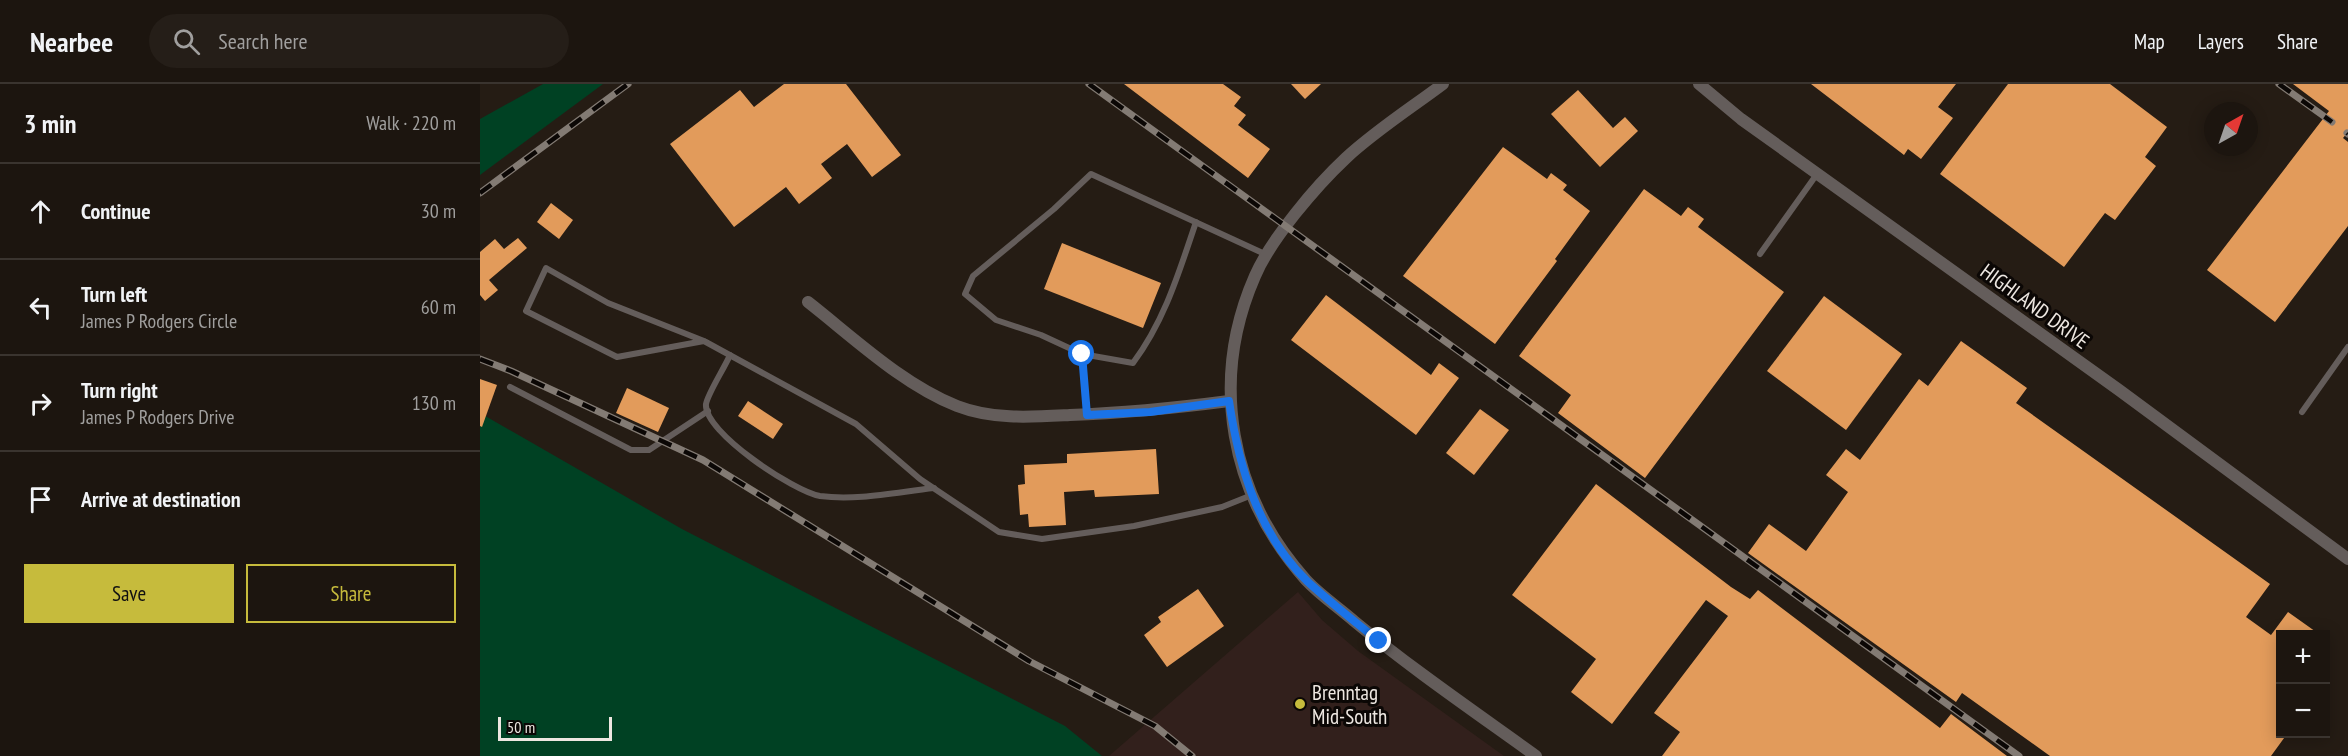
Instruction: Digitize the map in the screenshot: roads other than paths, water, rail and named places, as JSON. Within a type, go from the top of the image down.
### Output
[{"type":"street","points":[[1443,84],[1346,158],[1286,226],[1255,275],[1232,358],[1229,401],[1237,453],[1252,495],[1274,540],[1307,581],[1379,641],[1536,756]]},
{"type":"street","name":"HIGHLAND DRIVE","points":[[1699,84],[1741,119],[2119,390],[2348,559]]},
{"type":"street","points":[[808,302],[901,374],[934,395],[958,406],[1003,416],[1087,415],[1150,412],[1229,401]]},
{"type":"lane","points":[[1196,222],[1169,302],[1146,345],[1133,363],[1082,354],[1041,335],[996,320],[965,294],[973,276],[1054,210],[1091,174],[1196,222],[1268,255]]},
{"type":"lane","points":[[1760,254],[1817,174]]},
{"type":"lane","points":[[704,341],[617,357],[526,310],[546,268],[608,303],[704,341],[856,424],[934,488],[999,532],[1042,539],[1134,526],[1221,507],[1252,495]]},
{"type":"lane","points":[[2302,412],[2348,347]]},
{"type":"lane","points":[[1082,354],[1087,415]]},
{"type":"lane","points":[[730,355],[706,404],[710,420],[720,432],[756,463],[818,496],[862,496],[934,488]]},
{"type":"lane","points":[[510,387],[631,450],[649,450],[708,411]]},
{"type":"railway","points":[[480,193],[628,84]]},
{"type":"railway","points":[[1089,84],[2019,756]]},
{"type":"railway","points":[[2279,84],[2332,122]]},
{"type":"railway","points":[[480,359],[511,371],[703,460],[1029,661],[1155,726],[1192,756]]},
{"type":"place","name":"Brenntag Mid-South","points":[[1300,704]]}]
